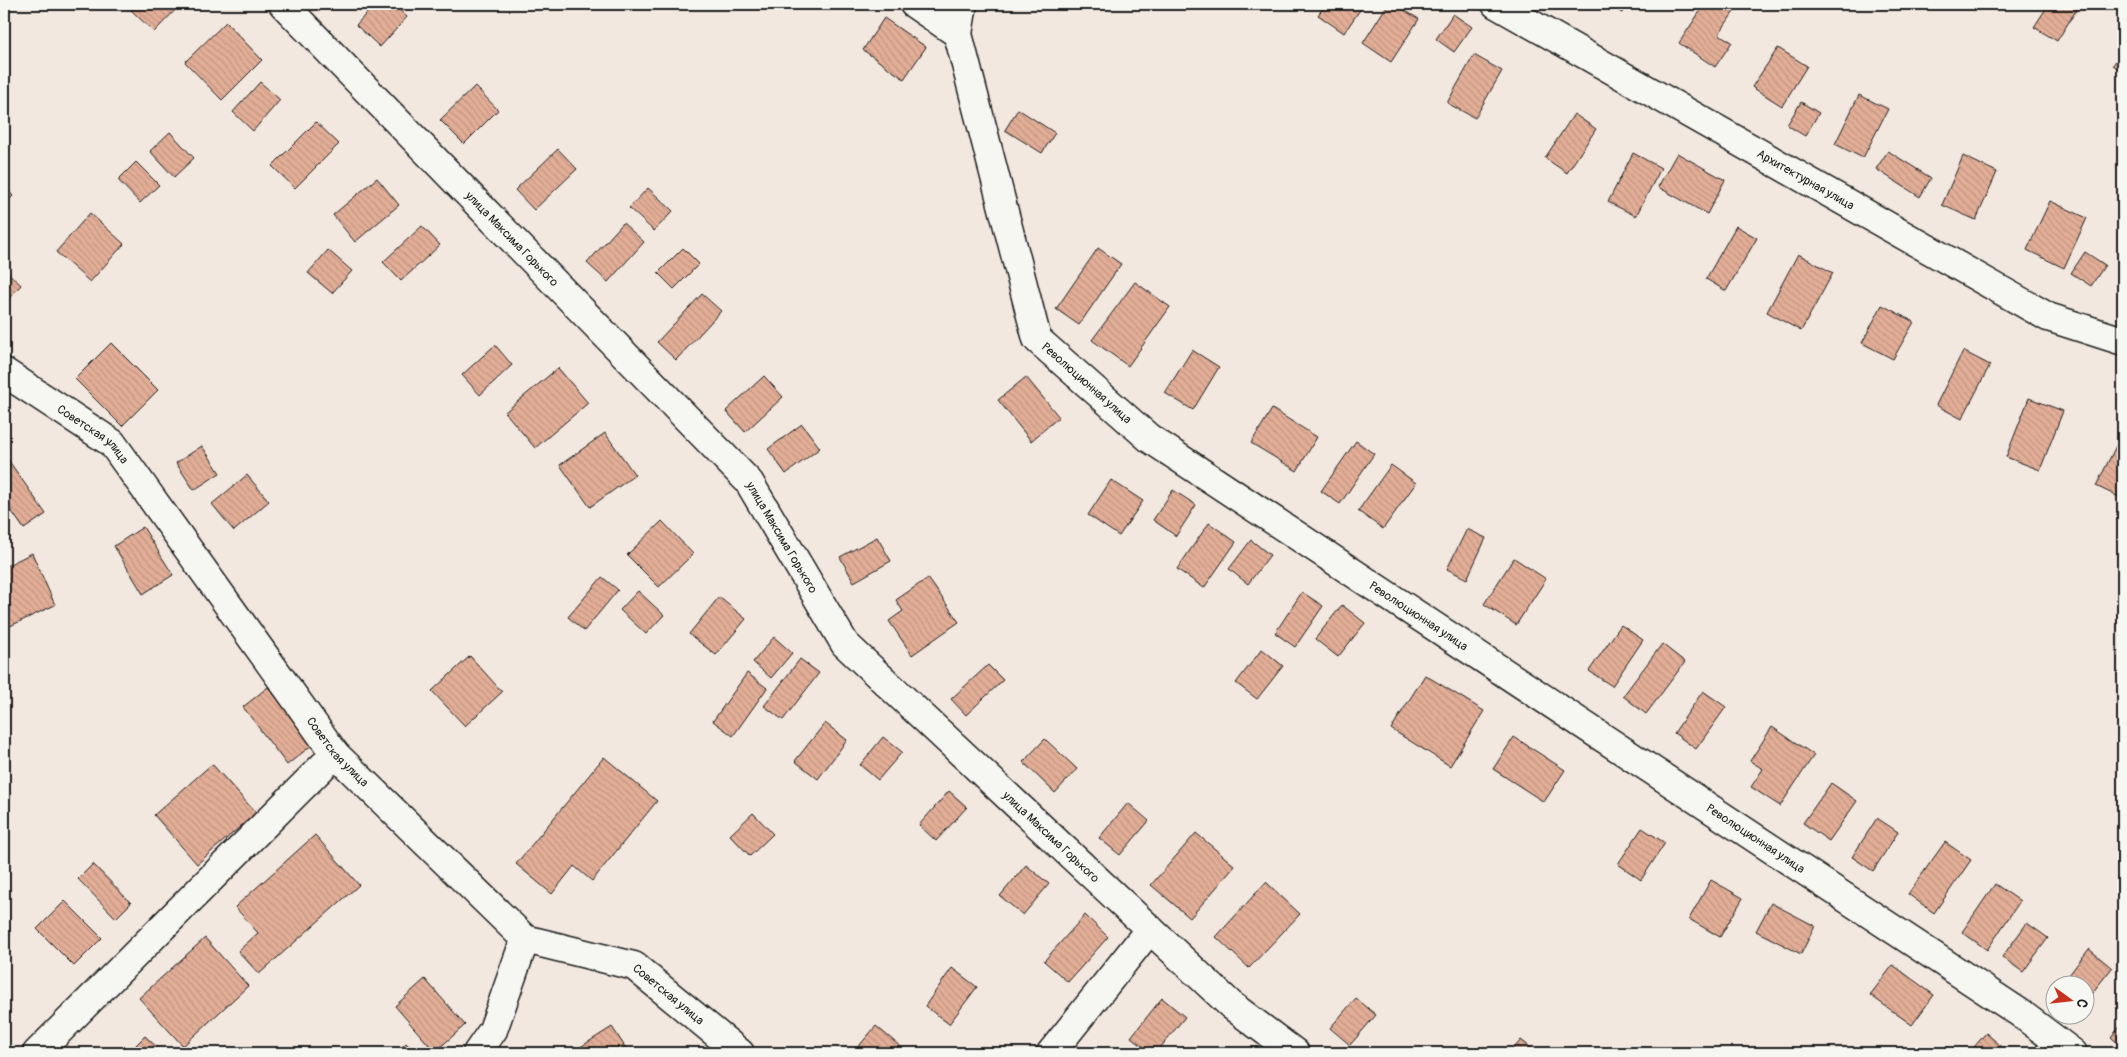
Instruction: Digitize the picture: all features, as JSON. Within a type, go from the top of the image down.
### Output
[{"type":"street","name":"улица Максима Горького","points":[[283,4],[749,482],[845,644],[1231,1005],[1295,1053]]},
{"type":"street","points":[[914,4],[958,34]]},
{"type":"street","name":"Революционная улица","points":[[963,4],[958,34],[1037,339],[1149,438],[2020,1013],[2073,1053]]},
{"type":"street","name":"Архитектурная улица","points":[[1496,4],[2048,317],[2123,341]]},
{"type":"street","name":"Советская улица","points":[[4,372],[112,443],[336,754],[525,939],[634,966],[740,1053]]},
{"type":"street","points":[[38,1053],[336,754]]},
{"type":"street","points":[[1051,1053],[1150,929]]},
{"type":"street","points":[[477,1053],[493,1030],[525,939]]},
{"type":"building","points":[[137,4],[181,4],[154,32],[131,10]]},
{"type":"building","points":[[375,4],[393,4],[407,17],[380,47],[356,25]]},
{"type":"building","points":[[1326,4],[1364,4],[1344,33],[1318,15]]},
{"type":"building","points":[[1388,4],[1394,4],[1419,19],[1391,62],[1363,43]]},
{"type":"building","points":[[1607,4],[1628,4],[1622,13]]},
{"type":"building","points":[[1705,4],[1739,4],[1719,34],[1732,42],[1715,67],[1679,43]]},
{"type":"building","points":[[2049,4],[2080,4],[2057,41],[2034,27]]},
{"type":"building","points":[[1453,14],[1472,27],[1454,52],[1436,39]]},
{"type":"building","points":[[884,18],[926,47],[904,79],[863,50]]},
{"type":"building","points":[[226,22],[262,60],[222,100],[185,62]]},
{"type":"building","points":[[1778,48],[1807,66],[1782,106],[1752,87]]},
{"type":"building","points":[[2123,50],[2123,72],[2113,65]]},
{"type":"building","points":[[1474,55],[1502,71],[1475,118],[1447,103]]},
{"type":"building","points":[[260,82],[280,100],[253,131],[233,112]]},
{"type":"building","points":[[475,86],[498,110],[464,144],[440,120]]},
{"type":"building","points":[[1859,95],[1888,109],[1863,158],[1835,144]]},
{"type":"building","points":[[1801,102],[1819,113],[1805,136],[1787,125]]},
{"type":"building","points":[[1018,109],[1055,133],[1042,153],[1005,130]]},
{"type":"building","points":[[1574,114],[1596,129],[1567,173],[1545,158]]},
{"type":"building","points":[[316,122],[339,144],[295,188],[272,166]]},
{"type":"building","points":[[170,132],[194,158],[174,177],[150,151]]},
{"type":"building","points":[[558,149],[577,169],[534,210],[515,190]]},
{"type":"building","points":[[1888,151],[1931,178],[1920,197],[1876,169]]},
{"type":"building","points":[[1633,153],[1661,168],[1636,216],[1608,202]]},
{"type":"building","points":[[1677,153],[1725,180],[1707,214],[1658,187]]},
{"type":"building","points":[[1963,156],[1997,172],[1976,220],[1942,205]]},
{"type":"building","points":[[136,162],[159,185],[140,203],[118,180]]},
{"type":"building","points":[[377,178],[399,205],[355,242],[333,215]]},
{"type":"building","points":[[4,186],[13,196],[4,205]]},
{"type":"building","points":[[648,188],[673,211],[654,231],[629,208]]},
{"type":"building","points":[[2050,201],[2087,218],[2064,268],[2027,250]]},
{"type":"building","points":[[90,213],[124,244],[90,282],[56,252]]},
{"type":"building","points":[[623,223],[644,242],[608,282],[587,263]]},
{"type":"building","points":[[422,226],[440,245],[401,281],[383,262]]},
{"type":"building","points":[[1736,226],[1757,238],[1726,291],[1706,279]]},
{"type":"building","points":[[683,248],[699,264],[674,289],[658,273]]},
{"type":"building","points":[[1098,248],[1121,264],[1079,325],[1056,309]]},
{"type":"building","points":[[328,250],[352,271],[332,293],[308,273]]},
{"type":"building","points":[[2085,252],[2105,265],[2091,286],[2071,273]]},
{"type":"building","points":[[1798,254],[1833,273],[1801,331],[1767,312]]},
{"type":"building","points":[[4,269],[21,285],[4,304]]},
{"type":"building","points":[[1135,282],[1170,307],[1128,366],[1092,340]]},
{"type":"building","points":[[702,294],[721,311],[676,360],[657,342]]},
{"type":"building","points":[[1882,305],[1914,322],[1893,359],[1862,343]]},
{"type":"building","points":[[111,343],[158,390],[122,426],[75,379]]},
{"type":"building","points":[[495,345],[512,365],[480,395],[462,375]]},
{"type":"building","points":[[1192,350],[1219,367],[1193,410],[1165,393]]},
{"type":"building","points":[[1963,351],[1990,365],[1962,419],[1936,405]]},
{"type":"building","points":[[558,368],[588,403],[535,448],[505,412]]},
{"type":"building","points":[[764,376],[783,397],[745,432],[726,411]]},
{"type":"building","points":[[1026,377],[1059,417],[1031,441],[998,400]]},
{"type":"building","points":[[2029,398],[2063,411],[2040,470],[2006,457]]},
{"type":"building","points":[[1272,409],[1317,437],[1297,471],[1251,443]]},
{"type":"building","points":[[802,424],[820,448],[786,474],[768,449]]},
{"type":"building","points":[[605,433],[635,475],[590,507],[560,465]]},
{"type":"building","points":[[2123,435],[2123,499],[2096,486]]},
{"type":"building","points":[[1356,441],[1374,454],[1340,504],[1321,491]]},
{"type":"building","points":[[202,446],[220,473],[194,490],[176,463]]},
{"type":"building","points":[[4,454],[46,514],[24,529],[4,500]]},
{"type":"building","points":[[1391,465],[1416,483],[1383,529],[1358,511]]},
{"type":"building","points":[[247,475],[269,501],[234,531],[212,504]]},
{"type":"building","points":[[1111,480],[1143,501],[1119,536],[1088,515]]},
{"type":"building","points":[[1173,490],[1196,505],[1176,536],[1153,520]]},
{"type":"building","points":[[662,521],[693,554],[659,587],[627,555]]},
{"type":"building","points":[[1209,523],[1236,542],[1204,588],[1177,569]]},
{"type":"building","points":[[143,527],[173,575],[143,594],[114,546]]},
{"type":"building","points":[[1467,529],[1486,538],[1467,579],[1447,569]]},
{"type":"building","points":[[877,537],[891,561],[854,582],[840,557]]},
{"type":"building","points":[[1251,540],[1270,555],[1248,584],[1229,569]]},
{"type":"building","points":[[32,553],[55,605],[8,627],[4,616],[4,567]]},
{"type":"building","points":[[1514,558],[1546,579],[1516,625],[1484,604]]},
{"type":"building","points":[[602,577],[618,590],[584,631],[568,617]]},
{"type":"building","points":[[928,578],[959,622],[912,655],[889,621],[903,611],[896,600]]},
{"type":"building","points":[[638,591],[664,615],[646,634],[620,610]]},
{"type":"building","points":[[1302,592],[1323,606],[1295,647],[1275,633]]},
{"type":"building","points":[[719,597],[746,619],[716,655],[689,634]]},
{"type":"building","points":[[1342,605],[1365,623],[1338,657],[1315,639]]},
{"type":"building","points":[[1621,625],[1643,640],[1612,686],[1589,671]]},
{"type":"building","points":[[774,637],[792,653],[771,678],[753,662]]},
{"type":"building","points":[[1662,644],[1685,662],[1646,714],[1623,696]]},
{"type":"building","points":[[1262,649],[1283,666],[1257,699],[1236,683]]},
{"type":"building","points":[[470,656],[502,692],[465,726],[432,691]]},
{"type":"building","points":[[800,659],[819,673],[783,720],[764,706]]},
{"type":"building","points":[[988,665],[1003,680],[966,715],[951,699]]},
{"type":"building","points":[[747,673],[767,688],[733,736],[713,721]]},
{"type":"building","points":[[1425,675],[1484,711],[1450,766],[1391,729]]},
{"type":"building","points":[[268,687],[313,744],[287,765],[243,707]]},
{"type":"building","points":[[1703,691],[1726,707],[1696,749],[1674,733]]},
{"type":"building","points":[[825,723],[847,740],[818,779],[795,761]]},
{"type":"building","points":[[1772,727],[1814,755],[1780,806],[1751,787],[1763,769],[1750,761]]},
{"type":"building","points":[[883,737],[902,752],[878,780],[860,765]]},
{"type":"building","points":[[1514,737],[1565,770],[1544,802],[1493,769]]},
{"type":"building","points":[[1045,739],[1077,769],[1055,793],[1023,762]]},
{"type":"building","points":[[604,757],[657,801],[592,881],[574,866],[552,894],[516,864]]},
{"type":"building","points":[[212,764],[256,813],[197,864],[154,815]]},
{"type":"building","points":[[1831,783],[1857,801],[1829,841],[1803,823]]},
{"type":"building","points":[[949,791],[967,807],[936,841],[919,825]]},
{"type":"building","points":[[1128,803],[1149,821],[1120,855],[1099,838]]},
{"type":"building","points":[[753,813],[773,834],[750,856],[730,835]]},
{"type":"building","points":[[1877,818],[1898,832],[1873,871],[1852,857]]},
{"type":"building","points":[[1642,828],[1665,843],[1641,880],[1618,864]]},
{"type":"building","points":[[1196,833],[1235,866],[1190,918],[1151,885]]},
{"type":"building","points":[[315,835],[359,885],[259,974],[238,951],[258,933],[235,907]]},
{"type":"building","points":[[1945,842],[1971,860],[1934,913],[1908,894]]},
{"type":"building","points":[[93,864],[131,903],[116,918],[78,879]]},
{"type":"building","points":[[1026,865],[1049,884],[1023,915],[1000,896]]},
{"type":"building","points":[[1711,880],[1743,898],[1720,937],[1689,919]]},
{"type":"building","points":[[1266,882],[1300,914],[1249,968],[1216,937]]},
{"type":"building","points":[[1995,884],[2020,901],[1987,950],[1962,932]]},
{"type":"building","points":[[65,901],[102,938],[74,966],[37,929]]},
{"type":"building","points":[[1771,903],[1815,926],[1801,954],[1756,931]]},
{"type":"building","points":[[1085,915],[1108,937],[1068,982],[1044,961]]},
{"type":"building","points":[[2027,923],[2048,938],[2023,972],[2002,957]]},
{"type":"building","points":[[205,938],[248,986],[183,1046],[139,998]]},
{"type":"building","points":[[2089,949],[2112,968],[2094,990],[2094,974],[2070,974]]},
{"type":"building","points":[[1893,965],[1934,995],[1912,1025],[1870,995]]},
{"type":"building","points":[[952,968],[977,987],[949,1024],[925,1006]]},
{"type":"building","points":[[425,979],[465,1025],[435,1052],[395,1006]]},
{"type":"building","points":[[1162,998],[1185,1017],[1156,1053],[1151,1053],[1131,1037]]},
{"type":"building","points":[[1356,998],[1376,1015],[1350,1045],[1330,1028]]},
{"type":"building","points":[[2123,1023],[2123,1048],[2111,1037]]},
{"type":"building","points":[[876,1026],[908,1053],[853,1053]]},
{"type":"building","points":[[612,1027],[629,1053],[571,1053]]},
{"type":"building","points":[[1986,1033],[2008,1052],[1969,1053]]},
{"type":"building","points":[[145,1036],[163,1053],[128,1053]]},
{"type":"building","points":[[1521,1040],[1538,1053],[1510,1053]]},
{"type":"building","points":[[406,1043],[416,1053],[396,1053]]}]
